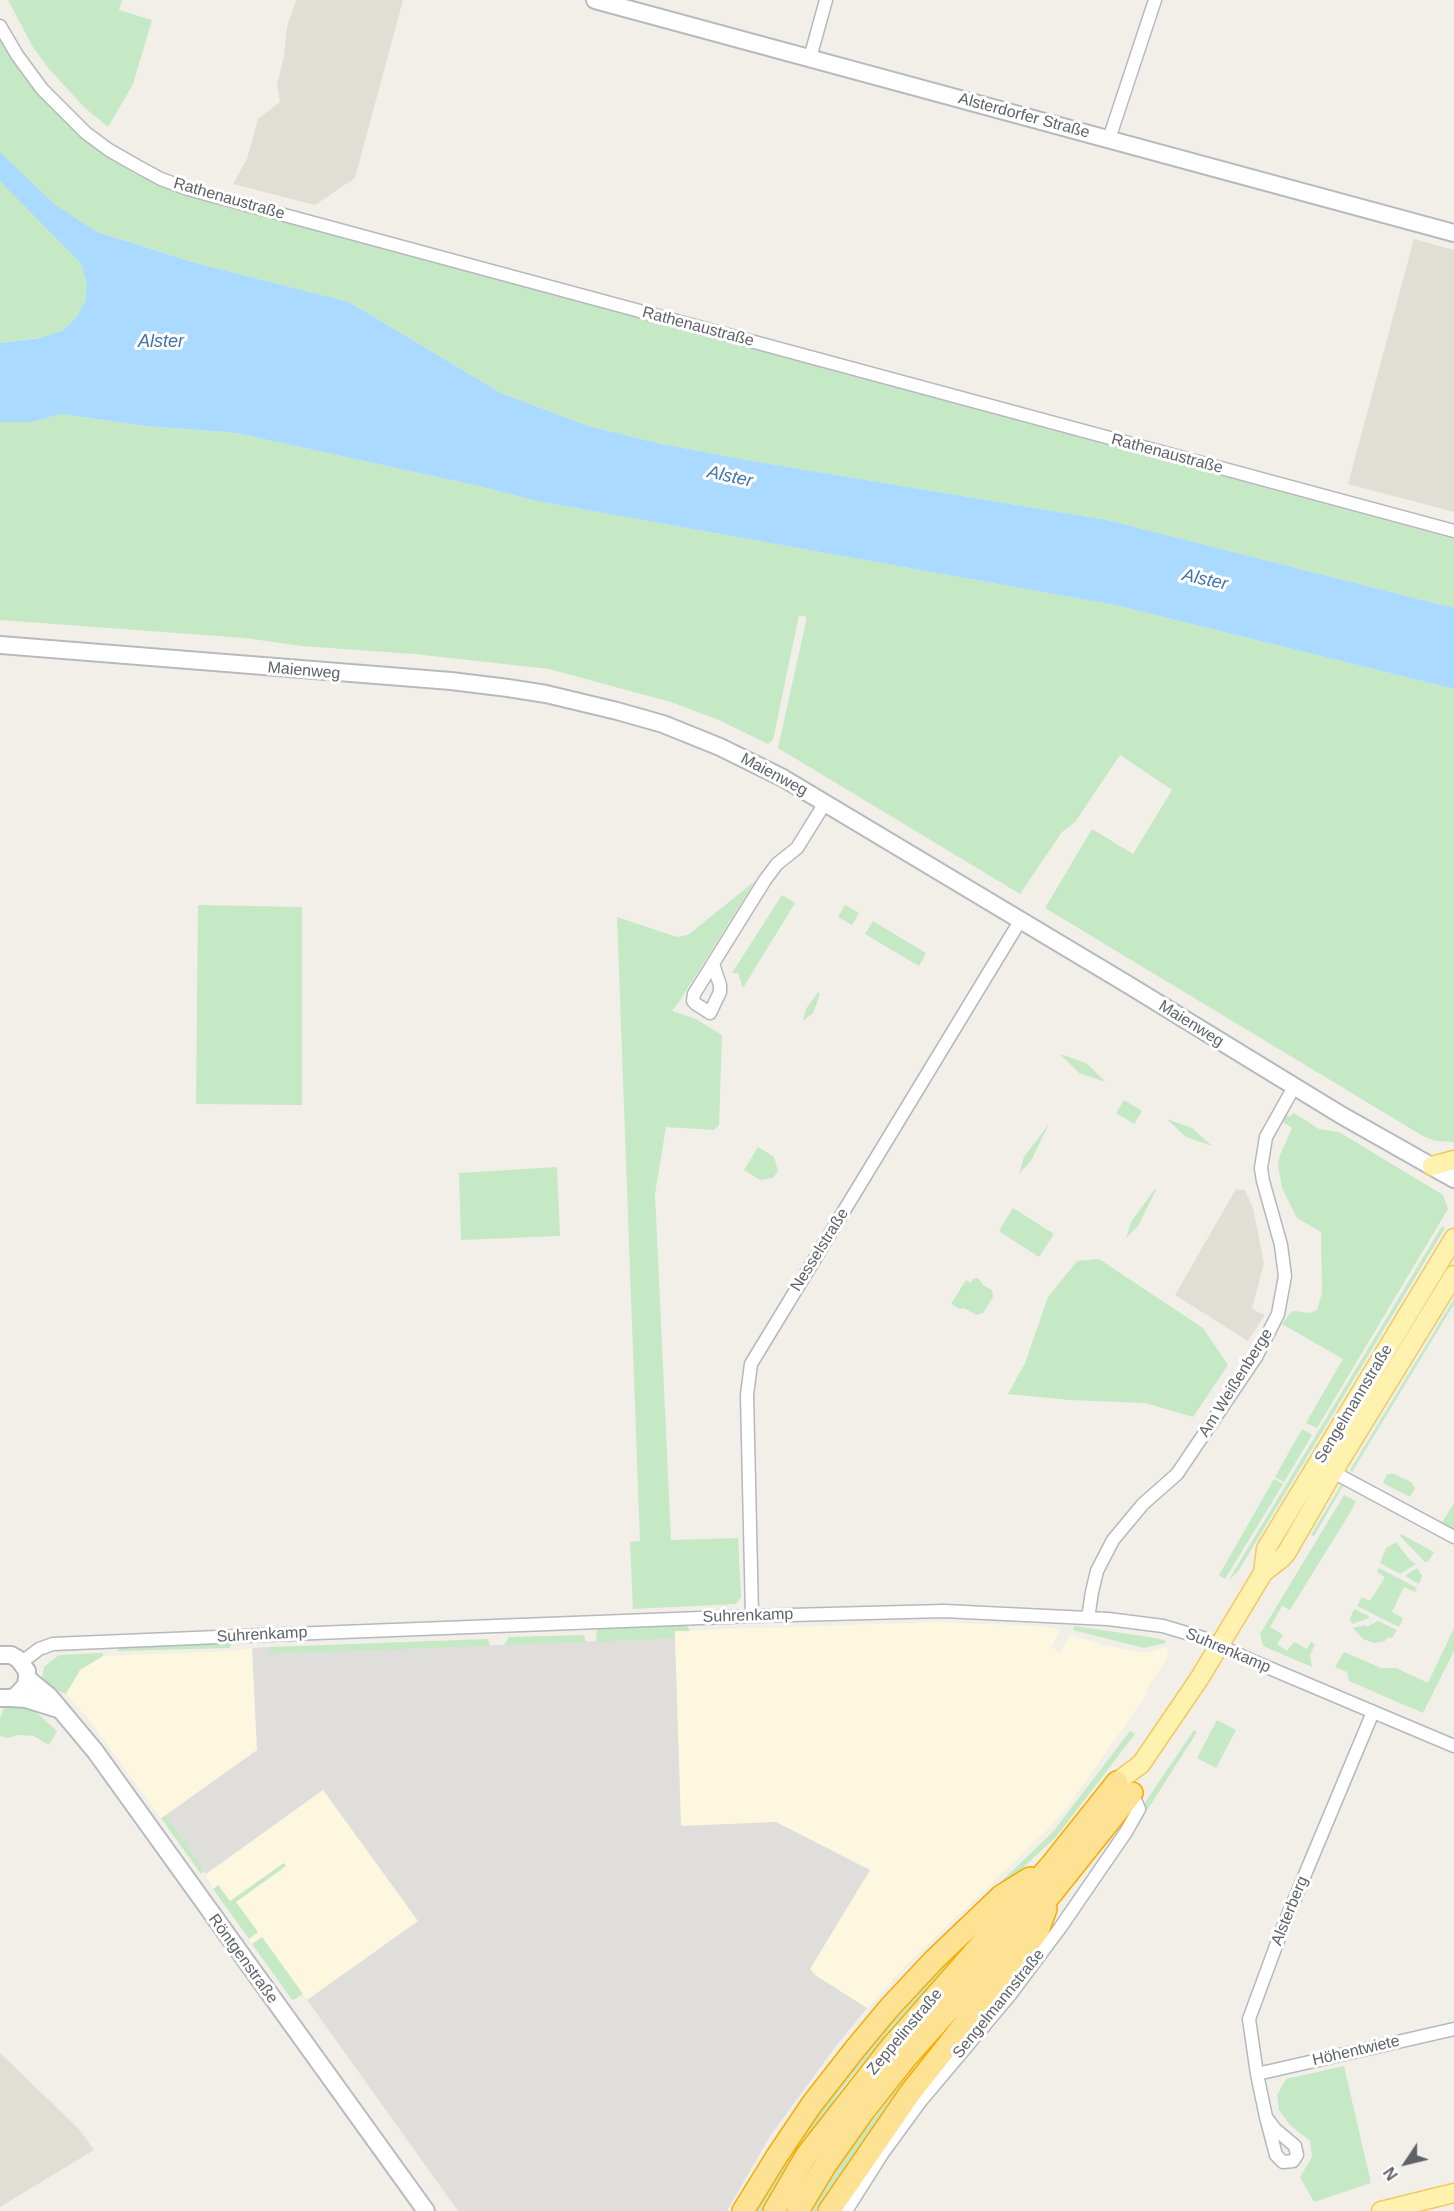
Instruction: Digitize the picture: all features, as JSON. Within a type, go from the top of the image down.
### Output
[{"type":"highway","name":"Sengelmannstraße","points":[[1051,1865],[1125,1787]]},
{"type":"highway","name":"Sengelmannstraße","points":[[1053,1892],[1125,1787]]},
{"type":"highway","points":[[743,2211],[812,2104],[890,2007],[933,1960],[1001,1896],[1051,1865]]},
{"type":"highway","name":"Zeppelinstraße","points":[[774,2211],[806,2156],[884,2056],[1051,1865]]},
{"type":"highway","points":[[829,2211],[910,2093],[1038,1931],[1053,1892]]},
{"type":"highway","name":"Zeppelinstraße","points":[[798,2211],[825,2166],[864,2111],[906,2058],[1053,1892]]},
{"type":"main road","points":[[1432,1166],[1454,1160]]},
{"type":"main road","name":"Sengelmannstraße","points":[[1263,1573],[1266,1549],[1454,1238]]},
{"type":"main road","name":"Sengelmannstraße","points":[[1125,1787],[1200,1679],[1263,1573],[1282,1558],[1332,1472],[1454,1275]]},
{"type":"main road","points":[[1381,2211],[1454,2193]]},
{"type":"street","name":"Alsterdorfer Straße","points":[[594,0],[1454,233]]},
{"type":"street","points":[[810,58],[826,0]]},
{"type":"street","points":[[1109,140],[1155,0]]},
{"type":"street","name":"Rathenaustraße","points":[[0,26],[42,89],[86,133],[137,166],[161,179],[188,189],[1454,531]]},
{"type":"street","name":"Maienweg","points":[[0,645],[451,681],[546,694],[663,724],[762,767],[825,803],[1294,1087],[1454,1179]]},
{"type":"street","points":[[713,964],[770,872],[797,848],[825,803]]},
{"type":"street","name":"Nesselstraße","points":[[752,1616],[747,1395],[751,1364],[1020,921]]},
{"type":"street","name":"Am Weißenberge","points":[[1088,1618],[1097,1571],[1113,1540],[1143,1504],[1177,1474],[1256,1357],[1278,1314],[1284,1286],[1284,1266],[1281,1245],[1261,1168],[1266,1137],[1294,1087]]},
{"type":"street","points":[[1332,1472],[1454,1537]]},
{"type":"street","name":"Suhrenkamp","points":[[22,1662],[47,1646],[64,1643],[752,1616],[944,1611],[1088,1618],[1122,1620],[1174,1629],[1220,1645],[1454,1746]]},
{"type":"street","points":[[0,1655],[11,1655],[22,1662],[27,1671],[22,1691],[5,1698]]},
{"type":"street","name":"Röntgenstraße","points":[[27,1678],[49,1696],[95,1751],[426,2211]]},
{"type":"street","name":"Röntgenstraße","points":[[5,1698],[26,1699],[58,1709]]},
{"type":"street","name":"Alsterberg","points":[[1266,2117],[1249,2019],[1288,1917],[1373,1712]]},
{"type":"street","name":"Sengelmannstraße","points":[[846,2211],[882,2154],[920,2102],[1010,1995],[1060,1928],[1139,1809],[1125,1787]]},
{"type":"street","name":"Höhentwiete","points":[[1257,2073],[1454,2029]]},
{"type":"shaded area","points":[[296,0],[403,0],[355,178],[315,205],[233,184],[247,159],[258,119],[280,102],[277,85],[284,56],[287,27]]},
{"type":"shaded area","points":[[1414,239],[1454,250],[1454,512],[1348,484]]},
{"type":"shaded area","points":[[1236,1189],[1245,1190],[1253,1208],[1264,1263],[1252,1309],[1265,1315],[1248,1341],[1175,1295]]},
{"type":"shaded area","points":[[935,1622],[1040,1626],[1060,1630],[1051,1647],[1060,1653],[1070,1635],[1107,1646],[1146,1653],[1166,1647],[1169,1656],[1146,1690],[1147,1694],[1068,1806],[1048,1829],[905,1966],[867,2008],[815,1975],[810,1969],[869,1870],[776,1822],[681,1826],[675,1631]]},
{"type":"shaded area","points":[[675,1638],[681,1826],[776,1822],[870,1870],[810,1969],[815,1975],[867,2008],[770,2136],[727,2211],[458,2211],[307,2000],[418,1921],[323,1790],[206,1874],[166,1815],[257,1750],[252,1648],[270,1647],[270,1654]]},
{"type":"shaded area","points":[[252,1648],[257,1750],[161,1818],[88,1718],[66,1694],[80,1670],[103,1656],[232,1651]]},
{"type":"shaded area","points":[[323,1789],[419,1921],[307,2000],[303,1995],[292,2000],[213,1889],[206,1874]]},
{"type":"shaded area","points":[[0,2053],[79,2129],[94,2150],[0,2207]]},
{"type":"green space","points":[[8,0],[122,0],[119,10],[152,20],[133,84],[108,127],[85,108],[49,69],[33,47]]},
{"type":"green space","points":[[0,39],[37,94],[83,140],[133,173],[187,196],[1454,539],[1454,608],[1107,520],[752,461],[662,444],[588,426],[501,393],[349,302],[192,262],[80,226],[70,250],[81,263],[87,284],[85,302],[76,318],[62,331],[50,336],[0,343]]},
{"type":"green space","points":[[61,414],[146,426],[236,433],[479,486],[537,501],[1115,605],[1454,689],[1454,1142],[1436,1141],[1423,1136],[1045,908],[1092,829],[1133,854],[1172,790],[1120,755],[1075,822],[1062,832],[1020,894],[778,748],[807,617],[799,615],[773,740],[768,744],[719,720],[671,702],[549,669],[414,654],[302,646],[245,638],[0,620],[0,422],[32,422]]},
{"type":"green space","points":[[755,881],[672,1011],[696,1019],[722,1035],[719,1125],[714,1130],[666,1127],[655,1194],[671,1540],[738,1538],[741,1597],[736,1604],[633,1609],[630,1542],[640,1541],[617,917],[677,937],[688,935]]},
{"type":"green space","points":[[782,895],[795,903],[743,988],[738,973],[732,973]]},
{"type":"green space","points":[[198,905],[302,907],[302,1105],[196,1104]]},
{"type":"green space","points":[[845,905],[859,913],[852,925],[838,917]]},
{"type":"green space","points":[[873,921],[926,953],[919,966],[865,934]]},
{"type":"green space","points":[[818,992],[820,994],[813,1013],[803,1021],[806,1009]]},
{"type":"green space","points":[[1060,1054],[1086,1063],[1106,1082],[1079,1073]]},
{"type":"green space","points":[[1124,1100],[1142,1111],[1134,1124],[1116,1113]]},
{"type":"green space","points":[[1294,1113],[1319,1129],[1339,1132],[1443,1195],[1448,1209],[1317,1428],[1306,1423],[1343,1359],[1282,1324],[1291,1312],[1310,1313],[1317,1310],[1322,1293],[1321,1232],[1297,1218],[1282,1188],[1278,1165],[1292,1128],[1281,1121],[1286,1114],[1289,1117]]},
{"type":"green space","points":[[1167,1119],[1192,1128],[1212,1146],[1186,1137]]},
{"type":"green space","points":[[1049,1124],[1031,1161],[1019,1174],[1024,1157]]},
{"type":"green space","points":[[758,1147],[774,1157],[778,1171],[773,1178],[760,1180],[744,1170]]},
{"type":"green space","points":[[557,1167],[560,1236],[461,1240],[459,1173]]},
{"type":"green space","points":[[1155,1189],[1138,1226],[1126,1238],[1131,1222]]},
{"type":"green space","points":[[1013,1208],[1054,1234],[1039,1257],[999,1231]]},
{"type":"green space","points":[[1442,1226],[1445,1228],[1239,1570],[1228,1581]]},
{"type":"green space","points":[[1099,1259],[1203,1328],[1228,1365],[1193,1417],[1145,1403],[1070,1400],[1008,1394],[1025,1363],[1048,1297],[1077,1261]]},
{"type":"green space","points":[[978,1278],[983,1285],[992,1290],[993,1297],[983,1313],[976,1315],[951,1304],[966,1280],[971,1283],[973,1279]]},
{"type":"green space","points":[[1454,1299],[1454,1304],[1352,1472],[1350,1470]]},
{"type":"green space","points":[[1302,1429],[1312,1435],[1284,1482],[1275,1477]]},
{"type":"green space","points":[[1387,1474],[1394,1474],[1411,1482],[1415,1488],[1410,1497],[1383,1483]]},
{"type":"green space","points":[[1274,1479],[1283,1484],[1225,1579],[1219,1575]]},
{"type":"green space","points":[[1341,1485],[1343,1486],[1314,1536],[1311,1535]]},
{"type":"green space","points":[[1344,1495],[1356,1501],[1351,1511],[1290,1610],[1282,1606],[1270,1627],[1283,1635],[1277,1644],[1287,1651],[1294,1642],[1307,1649],[1311,1642],[1315,1644],[1310,1655],[1312,1667],[1263,1646],[1260,1634]]},
{"type":"green space","points":[[1454,1503],[1454,1532],[1440,1526]]},
{"type":"green space","points":[[1401,1534],[1434,1552],[1429,1561],[1425,1562],[1400,1536]]},
{"type":"green space","points":[[1396,1542],[1416,1564],[1400,1574],[1380,1563],[1386,1548]]},
{"type":"green space","points":[[1379,1568],[1417,1588],[1415,1592],[1404,1587],[1392,1612],[1403,1618],[1399,1627],[1357,1606],[1362,1597],[1370,1601],[1385,1577],[1377,1572]]},
{"type":"green space","points":[[1418,1569],[1422,1576],[1419,1584],[1405,1576]]},
{"type":"green space","points":[[1354,1609],[1369,1618],[1352,1624],[1350,1619]]},
{"type":"green space","points":[[1378,1621],[1397,1630],[1392,1638],[1374,1643],[1363,1639],[1353,1628],[1365,1625],[1366,1627]]},
{"type":"green space","points":[[686,1624],[690,1631],[675,1631],[675,1638],[596,1642],[597,1629]]},
{"type":"green space","points":[[1074,1626],[1166,1641],[1144,1648],[1073,1630]]},
{"type":"green space","points":[[1454,1628],[1454,1651],[1423,1713],[1349,1681],[1347,1672],[1335,1667],[1344,1652],[1381,1668],[1396,1668],[1428,1683]]},
{"type":"green space","points":[[584,1635],[586,1642],[504,1645],[509,1637]]},
{"type":"green space","points":[[488,1639],[490,1646],[269,1654],[270,1647]]},
{"type":"green space","points":[[233,1643],[229,1648],[118,1651],[119,1648]]},
{"type":"green space","points":[[103,1653],[103,1656],[80,1670],[66,1694],[52,1689],[42,1679],[44,1667],[59,1655]]},
{"type":"green space","points":[[21,1704],[38,1714],[57,1731],[49,1745],[34,1736],[19,1735],[7,1738],[0,1736],[0,1718],[4,1708]]},
{"type":"green space","points":[[1217,1720],[1236,1730],[1216,1768],[1197,1758]]},
{"type":"green space","points":[[1194,1730],[1197,1732],[1146,1812],[1142,1807]]},
{"type":"green space","points":[[1130,1731],[1135,1734],[1056,1837],[968,1919],[891,1998],[887,1995],[923,1956],[1053,1832]]},
{"type":"green space","points":[[166,1815],[204,1871],[201,1874],[161,1818]]},
{"type":"green space","points":[[284,1863],[286,1866],[236,1902],[258,1932],[249,1939],[213,1889],[218,1885],[230,1901]]},
{"type":"green space","points":[[995,1914],[892,2027],[843,2087],[761,2211],[749,2211],[869,2039]]},
{"type":"green space","points":[[262,1937],[303,1994],[297,1998],[292,2000],[252,1944]]},
{"type":"green space","points":[[977,1994],[820,2211],[807,2211],[835,2169],[904,2080]]},
{"type":"green space","points":[[1344,2066],[1371,2183],[1314,2202],[1300,2177],[1312,2157],[1310,2141],[1290,2125],[1279,2110],[1277,2095],[1286,2079]]},
{"type":"water","name":"Alster","points":[[0,152],[54,204],[95,231],[192,262],[349,302],[501,393],[588,426],[662,444],[752,461],[1107,520],[1454,608],[1454,689],[1115,605],[537,501],[479,486],[236,433],[146,426],[61,414],[32,422],[0,422],[0,343],[39,338],[62,331],[76,318],[85,302],[87,284],[81,263],[0,181]]}]
